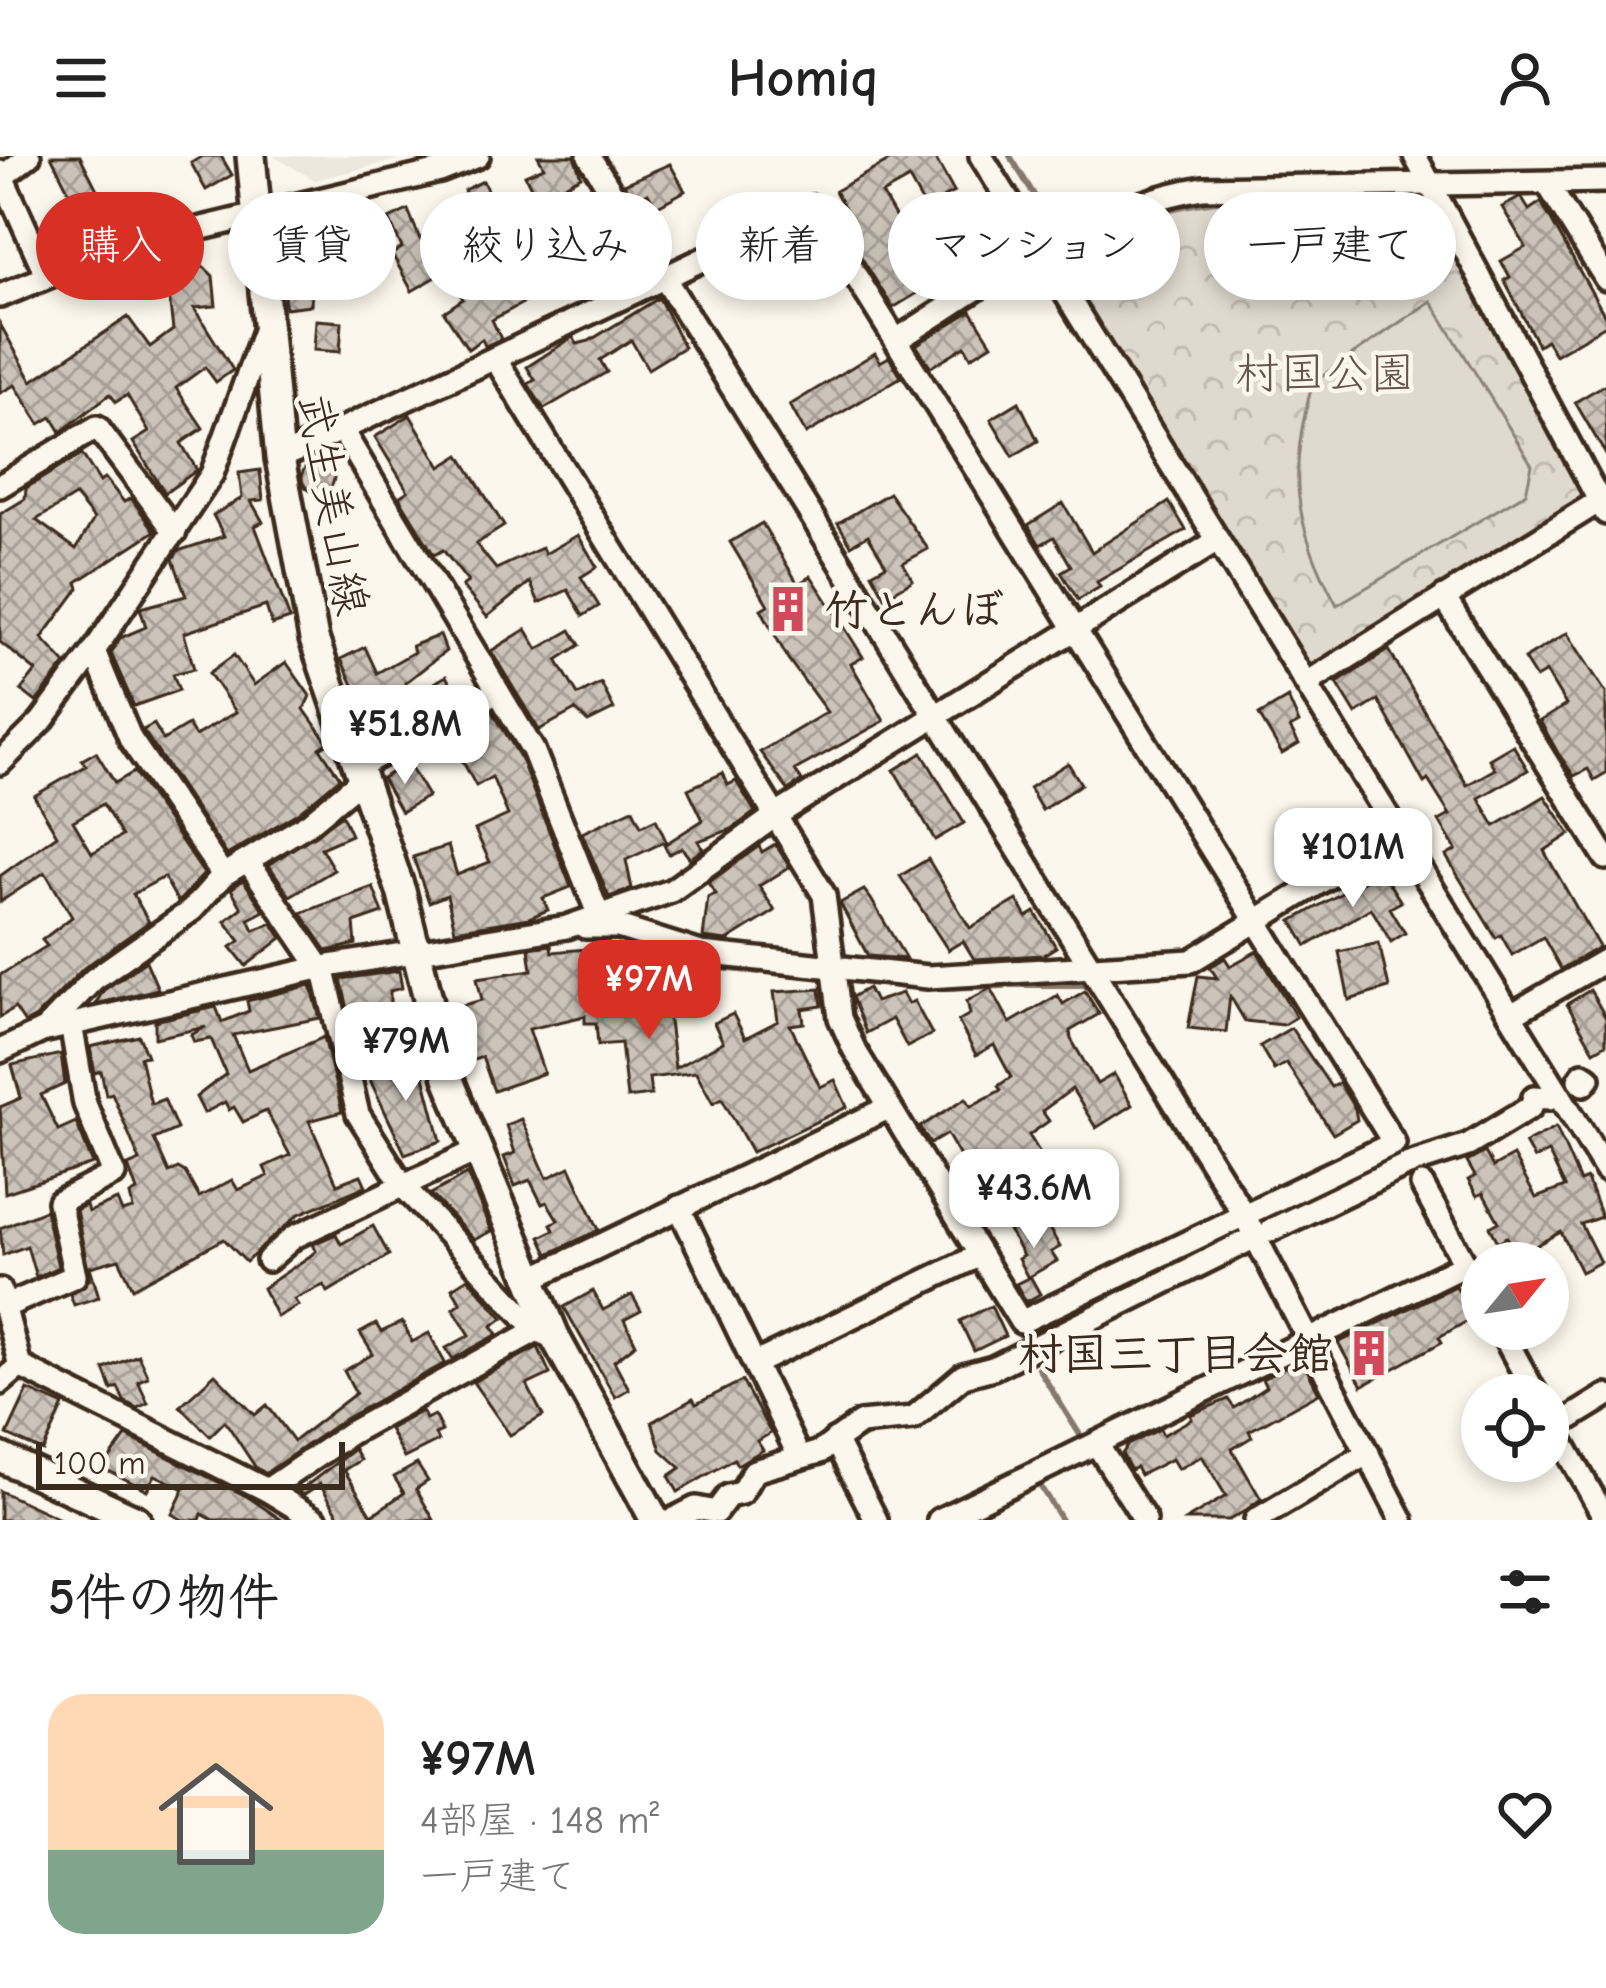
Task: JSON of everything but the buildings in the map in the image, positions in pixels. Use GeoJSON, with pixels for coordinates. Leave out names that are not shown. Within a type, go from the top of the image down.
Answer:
{"type":"FeatureCollection","features":[{"type":"Feature","properties":{"kind":"main road","name":"武生美山線"},"geometry":{"type":"LineString","coordinates":[[251,156],[254,192]]}},
{"type":"Feature","properties":{"kind":"main road","name":"武生美山線"},"geometry":{"type":"LineString","coordinates":[[264,300],[280,458],[314,639],[418,952],[448,1078],[533,1278],[546,1335],[655,1520]]}},
{"type":"Feature","properties":{"kind":"main road"},"geometry":{"type":"LineString","coordinates":[[0,1457],[136,1520]]}},
{"type":"Feature","properties":{"kind":"street"},"geometry":{"type":"LineString","coordinates":[[29,156],[1,174],[36,252]]}},
{"type":"Feature","properties":{"kind":"street"},"geometry":{"type":"LineString","coordinates":[[352,192],[440,172],[478,156]]}},
{"type":"Feature","properties":{"kind":"street"},"geometry":{"type":"LineString","coordinates":[[590,156],[612,192]]}},
{"type":"Feature","properties":{"kind":"street"},"geometry":{"type":"LineString","coordinates":[[980,156],[1002,192]]}},
{"type":"Feature","properties":{"kind":"street"},"geometry":{"type":"LineString","coordinates":[[1306,683],[1603,504],[1415,156]]}},
{"type":"Feature","properties":{"kind":"street"},"geometry":{"type":"LineString","coordinates":[[1180,192],[1606,181]]}},
{"type":"Feature","properties":{"kind":"street"},"geometry":{"type":"LineString","coordinates":[[1547,183],[1606,279]]}},
{"type":"Feature","properties":{"kind":"street"},"geometry":{"type":"LineString","coordinates":[[495,358],[824,895],[840,1018],[887,1108],[1022,1322],[1394,1143],[814,207],[672,275]]}},
{"type":"Feature","properties":{"kind":"street"},"geometry":{"type":"LineString","coordinates":[[0,296],[36,279]]}},
{"type":"Feature","properties":{"kind":"street"},"geometry":{"type":"LineString","coordinates":[[672,289],[1244,1215],[1402,1520]]}},
{"type":"Feature","properties":{"kind":"street"},"geometry":{"type":"LineString","coordinates":[[280,458],[618,300]]}},
{"type":"Feature","properties":{"kind":"street"},"geometry":{"type":"LineString","coordinates":[[898,339],[962,300]]}},
{"type":"Feature","properties":{"kind":"street"},"geometry":{"type":"LineString","coordinates":[[1068,300],[1606,1170]]}},
{"type":"Feature","properties":{"kind":"street"},"geometry":{"type":"LineString","coordinates":[[0,764],[41,722],[94,652],[175,532],[226,446],[266,324]]}},
{"type":"Feature","properties":{"kind":"street"},"geometry":{"type":"LineString","coordinates":[[0,486],[97,427],[175,532]]}},
{"type":"Feature","properties":{"kind":"street"},"geometry":{"type":"LineString","coordinates":[[343,432],[533,749],[599,916]]}},
{"type":"Feature","properties":{"kind":"street"},"geometry":{"type":"LineString","coordinates":[[0,1051],[42,1031],[321,967],[567,926],[671,891],[778,814],[1217,541]]}},
{"type":"Feature","properties":{"kind":"street"},"geometry":{"type":"LineString","coordinates":[[1444,597],[1606,859]]}},
{"type":"Feature","properties":{"kind":"street"},"geometry":{"type":"LineString","coordinates":[[94,652],[131,740],[224,874]]}},
{"type":"Feature","properties":{"kind":"street"},"geometry":{"type":"LineString","coordinates":[[42,1031],[94,979],[192,910],[224,874],[308,824],[360,774],[496,692]]}},
{"type":"Feature","properties":{"kind":"street"},"geometry":{"type":"LineString","coordinates":[[567,926],[618,927],[701,953],[928,977],[1191,961],[1399,834]]}},
{"type":"Feature","properties":{"kind":"street"},"geometry":{"type":"LineString","coordinates":[[248,860],[321,967],[358,1114],[404,1187],[546,1335],[350,1433],[267,1490]]}},
{"type":"Feature","properties":{"kind":"street"},"geometry":{"type":"LineString","coordinates":[[1510,1015],[1606,960]]}},
{"type":"Feature","properties":{"kind":"street"},"geometry":{"type":"LineString","coordinates":[[71,1024],[85,1104],[114,1174],[58,1202],[75,1276],[3,1298],[20,1366],[267,1490],[316,1520]]}},
{"type":"Feature","properties":{"kind":"street"},"geometry":{"type":"LineString","coordinates":[[1271,1230],[1406,1165],[1468,1145],[1542,1102]]}},
{"type":"Feature","properties":{"kind":"street"},"geometry":{"type":"LineString","coordinates":[[533,1278],[887,1108]]}},
{"type":"Feature","properties":{"kind":"street"},"geometry":{"type":"LineString","coordinates":[[268,1260],[294,1237],[478,1150]]}},
{"type":"Feature","properties":{"kind":"street"},"geometry":{"type":"LineString","coordinates":[[1421,1185],[1461,1257]]}},
{"type":"Feature","properties":{"kind":"street"},"geometry":{"type":"LineString","coordinates":[[679,1207],[794,1446]]}},
{"type":"Feature","properties":{"kind":"street"},"geometry":{"type":"LineString","coordinates":[[674,1519],[696,1508],[716,1512],[728,1496],[741,1493],[754,1471],[820,1452],[860,1423],[914,1418],[963,1376],[993,1368],[1247,1241]]}},
{"type":"Feature","properties":{"kind":"street"},"geometry":{"type":"LineString","coordinates":[[756,1364],[980,1256]]}},
{"type":"Feature","properties":{"kind":"street"},"geometry":{"type":"LineString","coordinates":[[939,1520],[968,1514],[1461,1266]]}},
{"type":"Feature","properties":{"kind":"street"},"geometry":{"type":"LineString","coordinates":[[0,1383],[20,1366]]}},
{"type":"Feature","properties":{"kind":"street"},"geometry":{"type":"LineString","coordinates":[[1569,1413],[1606,1396]]}},
{"type":"Feature","properties":{"kind":"street"},"geometry":{"type":"LineString","coordinates":[[835,1440],[876,1520]]}},
{"type":"Feature","properties":{"kind":"street"},"geometry":{"type":"LineString","coordinates":[[1098,1446],[1145,1520]]}},
{"type":"Feature","properties":{"kind":"street"},"geometry":{"type":"LineString","coordinates":[[1256,1520],[1368,1454]]}},
{"type":"Feature","properties":{"kind":"street"},"geometry":{"type":"LineString","coordinates":[[1569,1454],[1606,1520]]}},
{"type":"Feature","properties":{"kind":"shaded area"},"geometry":{"type":"Polygon","coordinates":[[[273,156],[413,156],[315,180],[273,156]]]}},
{"type":"Feature","properties":{"kind":"green space","name":"村国公園"},"geometry":{"type":"Polygon","coordinates":[[[1204,204],[1204,300],[1456,300],[1456,257],[1583,490],[1577,501],[1310,667],[1083,300],[1180,300],[1180,209],[1204,204]]]}},
{"type":"Feature","properties":{"kind":"green space"},"geometry":{"type":"Polygon","coordinates":[[[1431,301],[1532,465],[1526,493],[1337,605],[1311,548],[1299,496],[1300,443],[1313,382],[1431,301]]]}},
{"type":"Feature","properties":{"kind":"waterway"},"geometry":{"type":"LineString","coordinates":[[1010,156],[1032,192]]}},
{"type":"Feature","properties":{"kind":"waterway"},"geometry":{"type":"LineString","coordinates":[[645,949],[680,959]]}},
{"type":"Feature","properties":{"kind":"waterway"},"geometry":{"type":"LineString","coordinates":[[710,967],[759,972]]}},
{"type":"Feature","properties":{"kind":"waterway"},"geometry":{"type":"LineString","coordinates":[[773,973],[808,976]]}},
{"type":"Feature","properties":{"kind":"waterway"},"geometry":{"type":"LineString","coordinates":[[851,981],[880,984]]}},
{"type":"Feature","properties":{"kind":"waterway"},"geometry":{"type":"LineString","coordinates":[[1011,985],[1086,985],[1091,991]]}},
{"type":"Feature","properties":{"kind":"waterway"},"geometry":{"type":"LineString","coordinates":[[896,986],[906,987]]}},
{"type":"Feature","properties":{"kind":"waterway"},"geometry":{"type":"LineString","coordinates":[[941,988],[1004,986]]}},
{"type":"Feature","properties":{"kind":"waterway"},"geometry":{"type":"LineString","coordinates":[[911,987],[929,988]]}},
{"type":"Feature","properties":{"kind":"waterway"},"geometry":{"type":"LineString","coordinates":[[1108,1016],[1129,1052]]}},
{"type":"Feature","properties":{"kind":"waterway"},"geometry":{"type":"LineString","coordinates":[[860,1080],[871,1096]]}},
{"type":"Feature","properties":{"kind":"waterway"},"geometry":{"type":"LineString","coordinates":[[1160,1103],[1224,1207]]}},
{"type":"Feature","properties":{"kind":"waterway"},"geometry":{"type":"LineString","coordinates":[[1254,1260],[1290,1328]]}},
{"type":"Feature","properties":{"kind":"waterway"},"geometry":{"type":"LineString","coordinates":[[1525,1350],[1558,1409],[1572,1405]]}},
{"type":"Feature","properties":{"kind":"waterway"},"geometry":{"type":"LineString","coordinates":[[1038,1368],[1082,1438]]}},
{"type":"Feature","properties":{"kind":"waterway"},"geometry":{"type":"LineString","coordinates":[[888,1413],[920,1404]]}},
{"type":"Feature","properties":{"kind":"waterway"},"geometry":{"type":"LineString","coordinates":[[847,1446],[877,1428]]}},
{"type":"Feature","properties":{"kind":"waterway"},"geometry":{"type":"LineString","coordinates":[[1061,1520],[1039,1484],[1092,1458]]}},
{"type":"Feature","properties":{"kind":"place","name":"竹とんぼ"},"geometry":{"type":"Point","coordinates":[788,609]}},
{"type":"Feature","properties":{"kind":"place","name":"村国三丁目会館"},"geometry":{"type":"Point","coordinates":[1369,1353]}}]}
